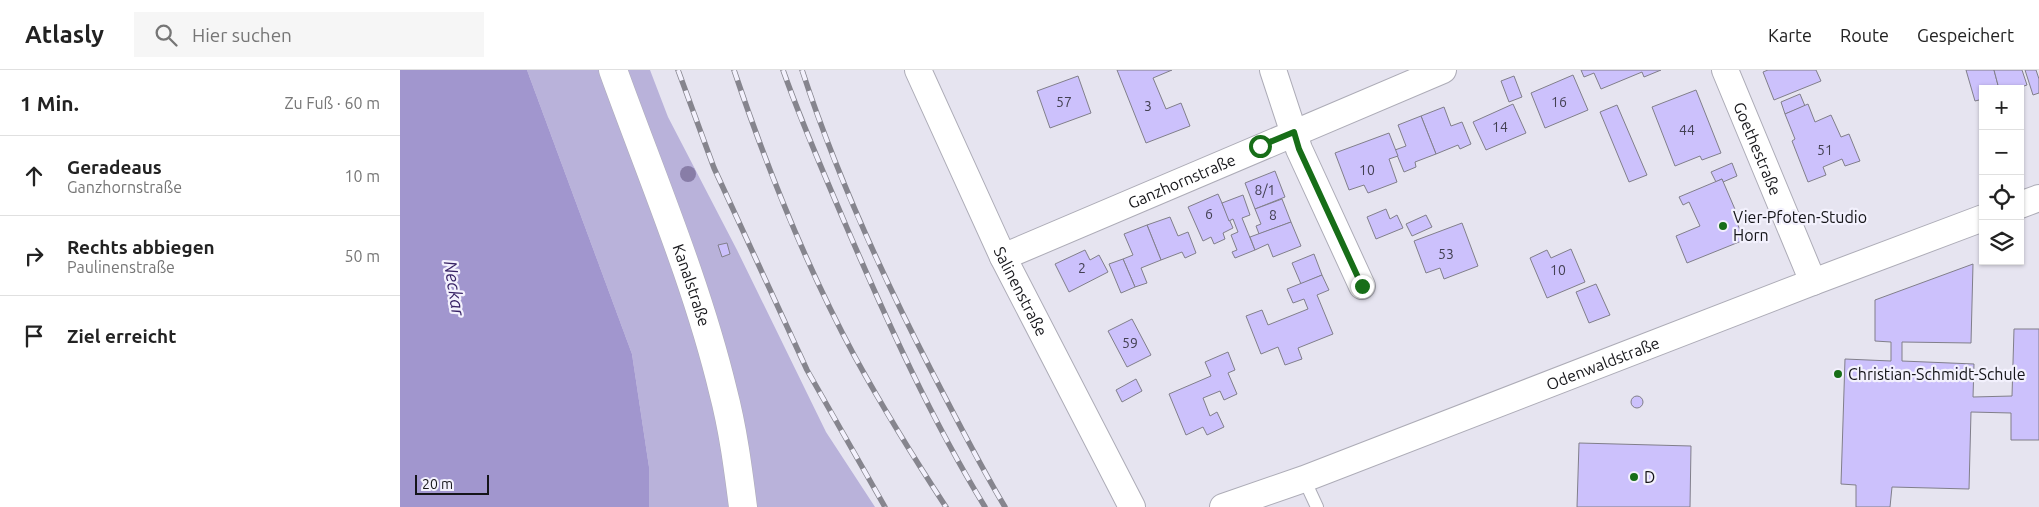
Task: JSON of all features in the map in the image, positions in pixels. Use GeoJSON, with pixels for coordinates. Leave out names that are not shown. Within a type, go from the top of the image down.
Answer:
{"type":"FeatureCollection","features":[{"type":"Feature","properties":{"kind":"main road","name":"Kanalstraße"},"geometry":{"type":"LineString","coordinates":[[613,70],[701,311],[724,391],[743,507]]}},
{"type":"Feature","properties":{"kind":"street","name":"Salinenstraße"},"geometry":{"type":"LineString","coordinates":[[918,70],[1003,257],[1132,507]]}},
{"type":"Feature","properties":{"kind":"street"},"geometry":{"type":"LineString","coordinates":[[1273,70],[1299,149],[1362,286]]}},
{"type":"Feature","properties":{"kind":"street","name":"Ganzhornstraße"},"geometry":{"type":"LineString","coordinates":[[1003,257],[1442,70]]}},
{"type":"Feature","properties":{"kind":"street","name":"Goethestraße"},"geometry":{"type":"LineString","coordinates":[[1725,70],[1813,282]]}},
{"type":"Feature","properties":{"kind":"street"},"geometry":{"type":"LineString","coordinates":[[2024,204],[2039,198]]}},
{"type":"Feature","properties":{"kind":"street","name":"Odenwaldstraße"},"geometry":{"type":"LineString","coordinates":[[1223,507],[1304,479],[1979,220]]}},
{"type":"Feature","properties":{"kind":"lane"},"geometry":{"type":"LineString","coordinates":[[1304,479],[1317,507]]}},
{"type":"Feature","properties":{"kind":"shaded area"},"geometry":{"type":"Polygon","coordinates":[[[527,70],[650,70],[668,117],[737,250],[826,432],[875,507],[649,507],[649,467],[632,354],[527,70]]]}},
{"type":"Feature","properties":{"kind":"water","name":"Neckar"},"geometry":{"type":"Polygon","coordinates":[[[400,70],[527,70],[632,354],[649,467],[649,507],[400,507],[400,70]]]}},
{"type":"Feature","properties":{"kind":"building"},"geometry":{"type":"Polygon","coordinates":[[[1117,70],[1172,70],[1153,78],[1166,109],[1181,103],[1190,126],[1146,143],[1117,70]]]}},
{"type":"Feature","properties":{"kind":"building"},"geometry":{"type":"Polygon","coordinates":[[[1581,70],[1661,70],[1644,77],[1642,72],[1601,89],[1594,73],[1584,77],[1581,70]]]}},
{"type":"Feature","properties":{"kind":"building"},"geometry":{"type":"Polygon","coordinates":[[[1768,70],[1816,70],[1821,81],[1774,100],[1763,72],[1768,70]]]}},
{"type":"Feature","properties":{"kind":"building"},"geometry":{"type":"Polygon","coordinates":[[[1966,70],[1994,70],[1998,85],[1979,85],[1979,100],[1975,101],[1966,70]]]}},
{"type":"Feature","properties":{"kind":"building"},"geometry":{"type":"Polygon","coordinates":[[[1994,70],[2022,70],[2027,85],[2024,86],[1998,85],[1994,70]]]}},
{"type":"Feature","properties":{"kind":"building"},"geometry":{"type":"Polygon","coordinates":[[[2025,70],[2036,70],[2039,79],[2039,93],[2033,95],[2025,70]]]}},
{"type":"Feature","properties":{"kind":"building"},"geometry":{"type":"Polygon","coordinates":[[[1573,75],[1588,110],[1545,128],[1531,93],[1573,75]]]}},
{"type":"Feature","properties":{"kind":"building"},"geometry":{"type":"Polygon","coordinates":[[[1078,76],[1091,113],[1050,128],[1037,91],[1078,76]]]}},
{"type":"Feature","properties":{"kind":"building"},"geometry":{"type":"Polygon","coordinates":[[[1514,76],[1522,97],[1509,102],[1501,81],[1514,76]]]}},
{"type":"Feature","properties":{"kind":"building"},"geometry":{"type":"Polygon","coordinates":[[[1696,90],[1721,153],[1702,160],[1700,156],[1675,166],[1652,107],[1696,90]]]}},
{"type":"Feature","properties":{"kind":"building"},"geometry":{"type":"Polygon","coordinates":[[[1800,94],[1805,106],[1785,114],[1781,102],[1800,94]]]}},
{"type":"Feature","properties":{"kind":"building"},"geometry":{"type":"Polygon","coordinates":[[[1513,104],[1526,133],[1486,150],[1473,122],[1513,104]]]}},
{"type":"Feature","properties":{"kind":"building"},"geometry":{"type":"Polygon","coordinates":[[[1808,104],[1815,122],[1831,115],[1841,137],[1849,134],[1860,161],[1845,166],[1842,159],[1823,167],[1826,175],[1808,182],[1792,141],[1795,139],[1785,114],[1808,104]]]}},
{"type":"Feature","properties":{"kind":"building"},"geometry":{"type":"Polygon","coordinates":[[[1617,105],[1647,175],[1629,182],[1600,112],[1617,105]]]}},
{"type":"Feature","properties":{"kind":"building"},"geometry":{"type":"Polygon","coordinates":[[[1444,107],[1451,126],[1462,122],[1471,144],[1460,149],[1458,145],[1436,154],[1421,116],[1444,107]]]}},
{"type":"Feature","properties":{"kind":"building"},"geometry":{"type":"Polygon","coordinates":[[[1421,116],[1436,154],[1415,162],[1416,167],[1404,172],[1395,150],[1406,146],[1398,125],[1421,116]]]}},
{"type":"Feature","properties":{"kind":"building"},"geometry":{"type":"Polygon","coordinates":[[[1389,133],[1398,156],[1389,159],[1397,182],[1368,193],[1364,185],[1349,190],[1335,153],[1389,133]]]}},
{"type":"Feature","properties":{"kind":"building"},"geometry":{"type":"Polygon","coordinates":[[[1732,163],[1737,176],[1723,182],[1722,179],[1716,182],[1711,172],[1732,163]]]}},
{"type":"Feature","properties":{"kind":"building"},"geometry":{"type":"Polygon","coordinates":[[[1275,171],[1285,197],[1255,209],[1245,183],[1275,171]]]}},
{"type":"Feature","properties":{"kind":"building"},"geometry":{"type":"Polygon","coordinates":[[[1722,179],[1737,214],[1734,215],[1744,240],[1687,263],[1676,236],[1700,226],[1689,202],[1683,205],[1679,197],[1722,179]]]}},
{"type":"Feature","properties":{"kind":"building"},"geometry":{"type":"Polygon","coordinates":[[[1218,194],[1233,228],[1223,233],[1225,239],[1214,244],[1211,237],[1203,241],[1188,207],[1218,194]]]}},
{"type":"Feature","properties":{"kind":"building"},"geometry":{"type":"Polygon","coordinates":[[[1243,195],[1250,215],[1242,218],[1255,250],[1235,258],[1232,252],[1237,250],[1231,235],[1238,232],[1233,219],[1229,221],[1222,203],[1243,195]]]}},
{"type":"Feature","properties":{"kind":"building"},"geometry":{"type":"Polygon","coordinates":[[[1282,199],[1291,222],[1259,234],[1256,226],[1261,224],[1255,209],[1282,199]]]}},
{"type":"Feature","properties":{"kind":"building"},"geometry":{"type":"Polygon","coordinates":[[[1386,209],[1390,219],[1397,215],[1403,228],[1376,239],[1367,217],[1386,209]]]}},
{"type":"Feature","properties":{"kind":"building"},"geometry":{"type":"Polygon","coordinates":[[[1426,215],[1432,227],[1412,236],[1406,224],[1426,215]]]}},
{"type":"Feature","properties":{"kind":"building"},"geometry":{"type":"Polygon","coordinates":[[[1170,217],[1178,236],[1188,232],[1196,253],[1185,258],[1182,252],[1161,260],[1147,225],[1170,217]]]}},
{"type":"Feature","properties":{"kind":"building"},"geometry":{"type":"Polygon","coordinates":[[[1291,222],[1301,246],[1273,257],[1268,244],[1255,250],[1250,237],[1291,222]]]}},
{"type":"Feature","properties":{"kind":"building"},"geometry":{"type":"Polygon","coordinates":[[[1462,223],[1478,266],[1444,279],[1440,268],[1426,273],[1414,241],[1462,223]]]}},
{"type":"Feature","properties":{"kind":"building"},"geometry":{"type":"Polygon","coordinates":[[[1147,225],[1161,260],[1141,268],[1147,283],[1135,287],[1123,259],[1133,255],[1124,234],[1147,225]]]}},
{"type":"Feature","properties":{"kind":"building"},"geometry":{"type":"Polygon","coordinates":[[[727,243],[730,254],[722,257],[718,245],[727,243]]]}},
{"type":"Feature","properties":{"kind":"building"},"geometry":{"type":"Polygon","coordinates":[[[1571,249],[1585,282],[1547,298],[1530,258],[1547,250],[1551,258],[1571,249]]]}},
{"type":"Feature","properties":{"kind":"building"},"geometry":{"type":"Polygon","coordinates":[[[1085,250],[1090,260],[1099,255],[1108,272],[1069,292],[1055,264],[1085,250]]]}},
{"type":"Feature","properties":{"kind":"building"},"geometry":{"type":"Polygon","coordinates":[[[1314,254],[1322,275],[1301,284],[1292,263],[1314,254]]]}},
{"type":"Feature","properties":{"kind":"building"},"geometry":{"type":"Polygon","coordinates":[[[1123,259],[1135,287],[1121,293],[1109,264],[1123,259]]]}},
{"type":"Feature","properties":{"kind":"building"},"geometry":{"type":"Polygon","coordinates":[[[1973,264],[1971,343],[1902,342],[1902,361],[1974,364],[1973,397],[2012,396],[2014,329],[2039,329],[2039,440],[2011,440],[2011,413],[1971,412],[1969,489],[1892,487],[1890,507],[1856,507],[1856,485],[1841,484],[1845,359],[1891,361],[1891,342],[1875,341],[1875,300],[1973,264]]]}},
{"type":"Feature","properties":{"kind":"building"},"geometry":{"type":"Polygon","coordinates":[[[1322,275],[1329,290],[1317,295],[1333,334],[1298,348],[1302,359],[1285,365],[1278,347],[1261,354],[1246,316],[1262,310],[1268,325],[1308,309],[1304,299],[1293,303],[1287,289],[1322,275]]]}},
{"type":"Feature","properties":{"kind":"building"},"geometry":{"type":"Polygon","coordinates":[[[1596,284],[1610,315],[1589,323],[1576,292],[1596,284]]]}},
{"type":"Feature","properties":{"kind":"building"},"geometry":{"type":"Polygon","coordinates":[[[1132,319],[1151,355],[1127,367],[1108,331],[1132,319]]]}},
{"type":"Feature","properties":{"kind":"building"},"geometry":{"type":"Polygon","coordinates":[[[1228,352],[1235,370],[1228,373],[1237,394],[1224,400],[1220,391],[1203,398],[1210,416],[1217,412],[1224,427],[1207,435],[1203,427],[1186,435],[1169,394],[1211,376],[1205,362],[1228,352]]]}},
{"type":"Feature","properties":{"kind":"building"},"geometry":{"type":"Polygon","coordinates":[[[1136,379],[1142,391],[1122,402],[1116,390],[1136,379]]]}},
{"type":"Feature","properties":{"kind":"building"},"geometry":{"type":"Polygon","coordinates":[[[1635,396],[1639,396],[1643,402],[1639,408],[1635,408],[1631,404],[1631,400],[1635,396]]]}},
{"type":"Feature","properties":{"kind":"building","name":"D"},"geometry":{"type":"Polygon","coordinates":[[[1579,443],[1691,446],[1690,507],[1577,507],[1579,443]]]}},
{"type":"Feature","properties":{"kind":"railway"},"geometry":{"type":"LineString","coordinates":[[678,70],[714,168],[807,370],[885,507]]}},
{"type":"Feature","properties":{"kind":"railway"},"geometry":{"type":"LineString","coordinates":[[734,70],[788,216],[820,288],[855,357],[946,507]]}},
{"type":"Feature","properties":{"kind":"railway"},"geometry":{"type":"LineString","coordinates":[[783,70],[822,169],[894,335],[946,440],[985,507]]}},
{"type":"Feature","properties":{"kind":"railway"},"geometry":{"type":"LineString","coordinates":[[802,70],[829,147],[877,260],[931,370],[1005,507]]}},
{"type":"Feature","properties":{"kind":"place","name":"Vier-Pfoten-Studio Horn"},"geometry":{"type":"Point","coordinates":[1723,226]}},
{"type":"Feature","properties":{"kind":"place","name":"Christian-Schmidt-Schule"},"geometry":{"type":"Point","coordinates":[1838,374]}},
{"type":"Feature","properties":{"kind":"place","name":"D"},"geometry":{"type":"Point","coordinates":[1634,477]}},
{"type":"Feature","properties":{"kind":"route"},"geometry":{"type":"LineString","coordinates":[[1260,146],[1294,132],[1299,149],[1362,286]]}}]}
